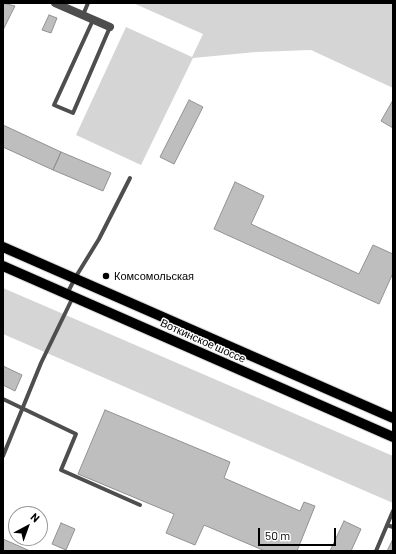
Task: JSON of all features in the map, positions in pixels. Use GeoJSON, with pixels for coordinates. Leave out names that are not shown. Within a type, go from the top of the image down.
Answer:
{"type":"FeatureCollection","features":[{"type":"Feature","properties":{"kind":"main road","name":"Воткинское шоссе"},"geometry":{"type":"LineString","coordinates":[[3,247],[393,418]]}},
{"type":"Feature","properties":{"kind":"main road","name":"Воткинское шоссе"},"geometry":{"type":"LineString","coordinates":[[3,266],[393,437]]}},
{"type":"Feature","properties":{"kind":"street"},"geometry":{"type":"LineString","coordinates":[[55,3],[110,27]]}},
{"type":"Feature","properties":{"kind":"lane"},"geometry":{"type":"LineString","coordinates":[[83,15],[88,3]]}},
{"type":"Feature","properties":{"kind":"lane"},"geometry":{"type":"LineString","coordinates":[[93,20],[54,105],[73,114],[110,27]]}},
{"type":"Feature","properties":{"kind":"lane"},"geometry":{"type":"LineString","coordinates":[[3,456],[70,296],[75,278],[99,239],[130,178]]}},
{"type":"Feature","properties":{"kind":"lane"},"geometry":{"type":"LineString","coordinates":[[3,399],[76,434],[61,470],[140,505]]}},
{"type":"Feature","properties":{"kind":"lane"},"geometry":{"type":"LineString","coordinates":[[376,551],[393,511]]}},
{"type":"Feature","properties":{"kind":"lane"},"geometry":{"type":"LineString","coordinates":[[387,525],[393,527]]}},
{"type":"Feature","properties":{"kind":"shaded area"},"geometry":{"type":"Polygon","coordinates":[[[133,3],[393,3],[393,88],[311,50],[256,52],[193,58],[141,165],[76,135],[126,27],[192,57],[203,34],[133,3]]]}},
{"type":"Feature","properties":{"kind":"shaded area"},"geometry":{"type":"Polygon","coordinates":[[[3,288],[393,456],[393,503],[3,334],[3,288]]]}},
{"type":"Feature","properties":{"kind":"building"},"geometry":{"type":"Polygon","coordinates":[[[3,3],[15,6],[3,30],[3,3]]]}},
{"type":"Feature","properties":{"kind":"building"},"geometry":{"type":"Polygon","coordinates":[[[49,15],[57,18],[51,33],[42,30],[49,15]]]}},
{"type":"Feature","properties":{"kind":"building"},"geometry":{"type":"Polygon","coordinates":[[[189,100],[203,107],[174,164],[160,157],[189,100]]]}},
{"type":"Feature","properties":{"kind":"building"},"geometry":{"type":"Polygon","coordinates":[[[393,100],[393,128],[381,121],[393,100]]]}},
{"type":"Feature","properties":{"kind":"building"},"geometry":{"type":"Polygon","coordinates":[[[3,125],[61,152],[53,170],[3,147],[3,125]]]}},
{"type":"Feature","properties":{"kind":"building"},"geometry":{"type":"Polygon","coordinates":[[[61,152],[111,173],[103,191],[53,170],[61,152]]]}},
{"type":"Feature","properties":{"kind":"building"},"geometry":{"type":"Polygon","coordinates":[[[235,182],[264,196],[251,224],[359,274],[373,245],[393,254],[393,273],[379,304],[214,229],[235,182]]]}},
{"type":"Feature","properties":{"kind":"building"},"geometry":{"type":"Polygon","coordinates":[[[3,366],[22,375],[15,391],[3,385],[3,366]]]}},
{"type":"Feature","properties":{"kind":"building"},"geometry":{"type":"Polygon","coordinates":[[[105,410],[230,462],[224,478],[300,511],[304,502],[315,506],[297,551],[265,551],[204,525],[195,545],[166,533],[174,514],[78,474],[105,410]]]}},
{"type":"Feature","properties":{"kind":"building"},"geometry":{"type":"Polygon","coordinates":[[[344,521],[361,529],[351,551],[330,551],[344,521]]]}},
{"type":"Feature","properties":{"kind":"building"},"geometry":{"type":"Polygon","coordinates":[[[61,523],[75,529],[66,550],[52,544],[61,523]]]}},
{"type":"Feature","properties":{"kind":"building"},"geometry":{"type":"Polygon","coordinates":[[[3,539],[8,541],[8,546],[19,546],[30,551],[3,551],[3,539]]]}},
{"type":"Feature","properties":{"kind":"building"},"geometry":{"type":"Polygon","coordinates":[[[392,541],[393,551],[387,551],[392,541]]]}},
{"type":"Feature","properties":{"kind":"place","name":"Комсомольская"},"geometry":{"type":"Point","coordinates":[106,276]}}]}
